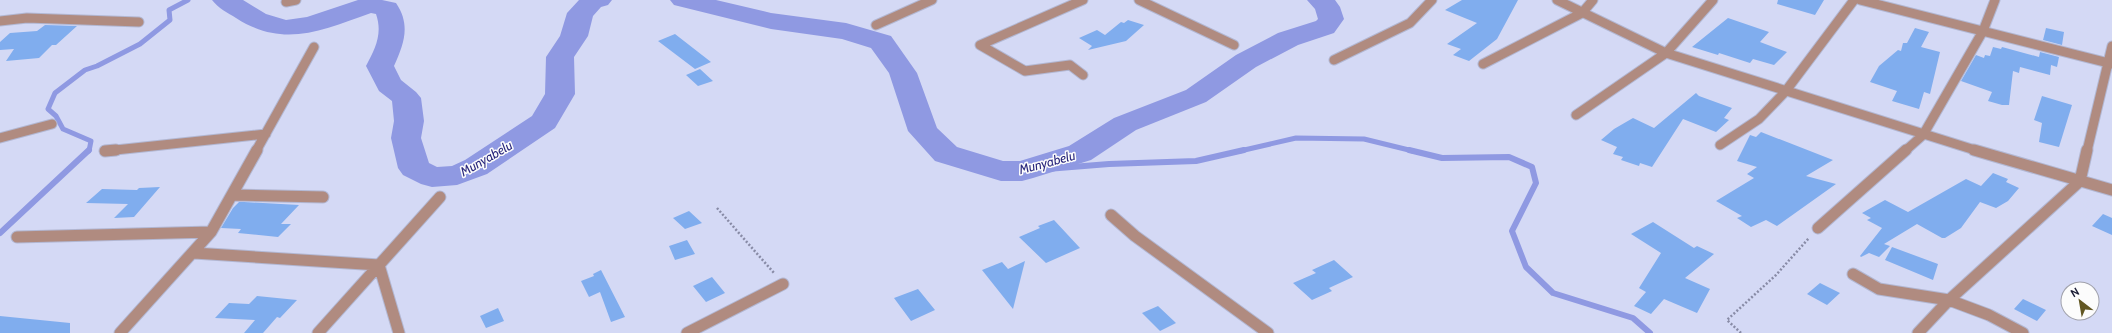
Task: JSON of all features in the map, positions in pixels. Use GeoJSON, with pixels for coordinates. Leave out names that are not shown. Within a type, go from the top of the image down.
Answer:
{"type":"FeatureCollection","features":[{"type":"Feature","properties":{"kind":"street"},"geometry":{"type":"LineString","coordinates":[[286,2],[296,0]]}},
{"type":"Feature","properties":{"kind":"street"},"geometry":{"type":"LineString","coordinates":[[876,25],[932,0]]}},
{"type":"Feature","properties":{"kind":"street"},"geometry":{"type":"LineString","coordinates":[[1083,0],[980,45],[1025,71],[1070,65],[1083,75]]}},
{"type":"Feature","properties":{"kind":"street"},"geometry":{"type":"LineString","coordinates":[[1334,60],[1410,23],[1432,0]]}},
{"type":"Feature","properties":{"kind":"street"},"geometry":{"type":"LineString","coordinates":[[1557,0],[1666,53],[1923,135],[2112,190]]}},
{"type":"Feature","properties":{"kind":"street"},"geometry":{"type":"LineString","coordinates":[[1483,64],[1582,13],[1594,0]]}},
{"type":"Feature","properties":{"kind":"street"},"geometry":{"type":"LineString","coordinates":[[1576,115],[1666,53],[1713,0]]}},
{"type":"Feature","properties":{"kind":"street"},"geometry":{"type":"LineString","coordinates":[[1720,145],[1759,119],[1785,92],[1854,0]]}},
{"type":"Feature","properties":{"kind":"street"},"geometry":{"type":"LineString","coordinates":[[1860,0],[2109,63]]}},
{"type":"Feature","properties":{"kind":"street"},"geometry":{"type":"LineString","coordinates":[[1818,228],[1923,135],[1983,31],[1995,0]]}},
{"type":"Feature","properties":{"kind":"street"},"geometry":{"type":"LineString","coordinates":[[1146,1],[1234,45]]}},
{"type":"Feature","properties":{"kind":"street"},"geometry":{"type":"LineString","coordinates":[[0,21],[27,18],[139,22]]}},
{"type":"Feature","properties":{"kind":"street"},"geometry":{"type":"LineString","coordinates":[[1918,333],[1950,300],[2080,181],[2112,46]]}},
{"type":"Feature","properties":{"kind":"street"},"geometry":{"type":"LineString","coordinates":[[120,333],[194,253],[211,232],[233,195],[314,47]]}},
{"type":"Feature","properties":{"kind":"street"},"geometry":{"type":"LineString","coordinates":[[0,138],[52,124]]}},
{"type":"Feature","properties":{"kind":"street"},"geometry":{"type":"LineString","coordinates":[[105,151],[266,134]]}},
{"type":"Feature","properties":{"kind":"street"},"geometry":{"type":"LineString","coordinates":[[233,195],[323,197]]}},
{"type":"Feature","properties":{"kind":"street"},"geometry":{"type":"LineString","coordinates":[[318,333],[440,197]]}},
{"type":"Feature","properties":{"kind":"street"},"geometry":{"type":"LineString","coordinates":[[1112,215],[1135,236],[1268,333]]}},
{"type":"Feature","properties":{"kind":"street"},"geometry":{"type":"LineString","coordinates":[[17,236],[211,232]]}},
{"type":"Feature","properties":{"kind":"street"},"geometry":{"type":"LineString","coordinates":[[194,253],[379,265]]}},
{"type":"Feature","properties":{"kind":"street"},"geometry":{"type":"LineString","coordinates":[[379,265],[399,333]]}},
{"type":"Feature","properties":{"kind":"street"},"geometry":{"type":"LineString","coordinates":[[1853,274],[1879,289],[1950,300],[1989,315],[2024,333]]}},
{"type":"Feature","properties":{"kind":"street"},"geometry":{"type":"LineString","coordinates":[[687,333],[783,284]]}},
{"type":"Feature","properties":{"kind":"path"},"geometry":{"type":"LineString","coordinates":[[717,208],[783,284]]}},
{"type":"Feature","properties":{"kind":"path"},"geometry":{"type":"LineString","coordinates":[[1741,333],[1727,320],[1776,275],[1818,228]]}},
{"type":"Feature","properties":{"kind":"building"},"geometry":{"type":"Polygon","coordinates":[[[1462,0],[1518,0],[1497,39],[1469,61],[1453,55],[1461,49],[1447,44],[1477,23],[1445,10],[1462,0]]]}},
{"type":"Feature","properties":{"kind":"building"},"geometry":{"type":"Polygon","coordinates":[[[1778,0],[1824,0],[1815,15],[1777,4],[1778,0]]]}},
{"type":"Feature","properties":{"kind":"building"},"geometry":{"type":"Polygon","coordinates":[[[1728,18],[1769,32],[1760,42],[1787,52],[1774,65],[1753,59],[1750,63],[1719,53],[1718,55],[1692,47],[1728,18]]]}},
{"type":"Feature","properties":{"kind":"building"},"geometry":{"type":"Polygon","coordinates":[[[1128,20],[1144,25],[1126,41],[1088,50],[1092,46],[1079,38],[1097,30],[1105,35],[1121,22],[1124,23],[1128,20]]]}},
{"type":"Feature","properties":{"kind":"building"},"geometry":{"type":"Polygon","coordinates":[[[45,25],[77,26],[56,45],[52,45],[39,58],[6,61],[14,49],[0,50],[0,42],[10,33],[37,31],[45,25]]]}},
{"type":"Feature","properties":{"kind":"building"},"geometry":{"type":"Polygon","coordinates":[[[1915,28],[1929,32],[1921,47],[1940,52],[1930,94],[1924,92],[1919,109],[1892,101],[1897,91],[1870,82],[1879,66],[1898,50],[1901,51],[1903,43],[1907,43],[1915,28]]]}},
{"type":"Feature","properties":{"kind":"building"},"geometry":{"type":"Polygon","coordinates":[[[2046,28],[2064,32],[2062,45],[2043,40],[2046,28]]]}},
{"type":"Feature","properties":{"kind":"building"},"geometry":{"type":"Polygon","coordinates":[[[675,34],[711,62],[695,69],[658,41],[675,34]]]}},
{"type":"Feature","properties":{"kind":"building"},"geometry":{"type":"Polygon","coordinates":[[[1993,47],[2001,49],[2002,47],[2039,57],[2040,52],[2059,57],[2057,67],[2051,65],[2050,75],[2020,67],[2019,73],[2013,71],[2009,105],[2002,105],[1988,101],[1992,92],[1961,81],[1976,55],[1984,58],[1985,55],[1990,56],[1993,47]]]}},
{"type":"Feature","properties":{"kind":"building"},"geometry":{"type":"Polygon","coordinates":[[[700,69],[713,81],[698,86],[686,75],[700,69]]]}},
{"type":"Feature","properties":{"kind":"building"},"geometry":{"type":"Polygon","coordinates":[[[1696,93],[1699,96],[1732,108],[1724,118],[1729,120],[1716,132],[1683,119],[1652,167],[1640,163],[1639,166],[1621,160],[1623,157],[1613,154],[1617,147],[1601,140],[1614,129],[1633,118],[1654,128],[1696,93]]]}},
{"type":"Feature","properties":{"kind":"building"},"geometry":{"type":"Polygon","coordinates":[[[2042,96],[2072,105],[2059,147],[2039,142],[2042,123],[2034,120],[2042,96]]]}},
{"type":"Feature","properties":{"kind":"building"},"geometry":{"type":"Polygon","coordinates":[[[1761,132],[1833,160],[1806,176],[1836,184],[1777,226],[1766,220],[1751,227],[1737,218],[1742,216],[1716,201],[1754,178],[1747,174],[1757,167],[1737,161],[1750,135],[1756,137],[1761,132]]]}},
{"type":"Feature","properties":{"kind":"building"},"geometry":{"type":"Polygon","coordinates":[[[1993,173],[2008,179],[2006,182],[2019,188],[2008,201],[1996,208],[1980,202],[1961,228],[1945,238],[1942,238],[1917,224],[1884,244],[1890,246],[1879,257],[1869,253],[1861,257],[1860,256],[1882,228],[1867,220],[1871,218],[1862,213],[1885,200],[1908,212],[1966,179],[1981,186],[1993,173]]]}},
{"type":"Feature","properties":{"kind":"building"},"geometry":{"type":"Polygon","coordinates":[[[160,187],[134,217],[114,218],[128,204],[86,203],[102,189],[137,190],[139,188],[160,187]]]}},
{"type":"Feature","properties":{"kind":"building"},"geometry":{"type":"Polygon","coordinates":[[[239,202],[299,205],[281,224],[291,224],[278,237],[238,233],[241,229],[221,228],[233,208],[239,202]]]}},
{"type":"Feature","properties":{"kind":"building"},"geometry":{"type":"Polygon","coordinates":[[[689,211],[702,223],[685,229],[673,218],[689,211]]]}},
{"type":"Feature","properties":{"kind":"building"},"geometry":{"type":"Polygon","coordinates":[[[2103,214],[2112,218],[2112,235],[2092,226],[2103,214]]]}},
{"type":"Feature","properties":{"kind":"building"},"geometry":{"type":"Polygon","coordinates":[[[1054,220],[1080,248],[1046,263],[1019,237],[1040,228],[1038,226],[1054,220]]]}},
{"type":"Feature","properties":{"kind":"building"},"geometry":{"type":"Polygon","coordinates":[[[1653,222],[1694,248],[1697,246],[1714,254],[1685,278],[1710,289],[1697,313],[1664,299],[1651,314],[1634,306],[1646,292],[1639,288],[1661,253],[1631,234],[1653,222]]]}},
{"type":"Feature","properties":{"kind":"building"},"geometry":{"type":"Polygon","coordinates":[[[687,240],[695,254],[675,260],[669,246],[687,240]]]}},
{"type":"Feature","properties":{"kind":"building"},"geometry":{"type":"Polygon","coordinates":[[[1892,247],[1938,264],[1933,280],[1885,260],[1892,247]]]}},
{"type":"Feature","properties":{"kind":"building"},"geometry":{"type":"Polygon","coordinates":[[[1334,260],[1353,277],[1329,288],[1332,291],[1312,300],[1293,283],[1316,273],[1312,270],[1334,260]]]}},
{"type":"Feature","properties":{"kind":"building"},"geometry":{"type":"Polygon","coordinates":[[[1025,261],[1013,309],[982,270],[1002,262],[1008,269],[1025,261]]]}},
{"type":"Feature","properties":{"kind":"building"},"geometry":{"type":"Polygon","coordinates":[[[601,270],[625,317],[611,322],[600,292],[589,297],[581,281],[594,276],[593,274],[601,270]]]}},
{"type":"Feature","properties":{"kind":"building"},"geometry":{"type":"Polygon","coordinates":[[[712,277],[725,293],[706,302],[693,286],[712,277]]]}},
{"type":"Feature","properties":{"kind":"building"},"geometry":{"type":"Polygon","coordinates":[[[1820,283],[1840,293],[1827,305],[1807,294],[1820,283]]]}},
{"type":"Feature","properties":{"kind":"building"},"geometry":{"type":"Polygon","coordinates":[[[918,289],[935,310],[911,321],[894,298],[918,289]]]}},
{"type":"Feature","properties":{"kind":"building"},"geometry":{"type":"Polygon","coordinates":[[[257,296],[297,300],[280,318],[277,317],[263,333],[244,333],[255,320],[215,318],[229,303],[249,304],[257,296]]]}},
{"type":"Feature","properties":{"kind":"building"},"geometry":{"type":"Polygon","coordinates":[[[2023,299],[2046,310],[2037,321],[2014,309],[2023,299]]]}},
{"type":"Feature","properties":{"kind":"building"},"geometry":{"type":"Polygon","coordinates":[[[1158,306],[1176,323],[1160,331],[1142,313],[1158,306]]]}},
{"type":"Feature","properties":{"kind":"building"},"geometry":{"type":"Polygon","coordinates":[[[498,308],[504,321],[486,328],[480,316],[498,308]]]}},
{"type":"Feature","properties":{"kind":"building"},"geometry":{"type":"Polygon","coordinates":[[[0,316],[70,323],[70,333],[0,333],[0,316]]]}},
{"type":"Feature","properties":{"kind":"waterway"},"geometry":{"type":"LineString","coordinates":[[89,151],[91,141],[63,129],[56,116],[48,109],[55,93],[85,70],[97,66],[140,44],[170,20],[169,10],[188,0]]}},
{"type":"Feature","properties":{"kind":"waterway","name":"Munyabelu"},"geometry":{"type":"LineString","coordinates":[[225,0],[257,20],[285,28],[311,25],[369,5],[387,9],[393,32],[390,45],[380,66],[389,85],[406,98],[409,121],[406,138],[414,168],[432,177],[457,175],[476,167],[544,122],[560,94],[560,57],[574,36],[580,13],[593,1],[599,0]]}},
{"type":"Feature","properties":{"kind":"waterway","name":"Munyabelu"},"geometry":{"type":"LineString","coordinates":[[683,0],[771,21],[846,31],[881,42],[903,73],[923,131],[946,154],[1001,171],[1022,171],[1080,153],[1125,124],[1196,96],[1246,61],[1288,39],[1325,27],[1331,19],[1327,7],[1320,0]]}},
{"type":"Feature","properties":{"kind":"waterway"},"geometry":{"type":"LineString","coordinates":[[1240,151],[1296,138],[1364,139],[1413,151]]}},
{"type":"Feature","properties":{"kind":"waterway"},"geometry":{"type":"LineString","coordinates":[[0,233],[89,150]]}},
{"type":"Feature","properties":{"kind":"waterway"},"geometry":{"type":"LineString","coordinates":[[1022,171],[1109,164],[1196,161],[1244,150]]}},
{"type":"Feature","properties":{"kind":"waterway"},"geometry":{"type":"LineString","coordinates":[[1409,150],[1442,158],[1509,157],[1532,167],[1536,183],[1512,231],[1526,267],[1553,293],[1633,318],[1650,333]]}}]}
